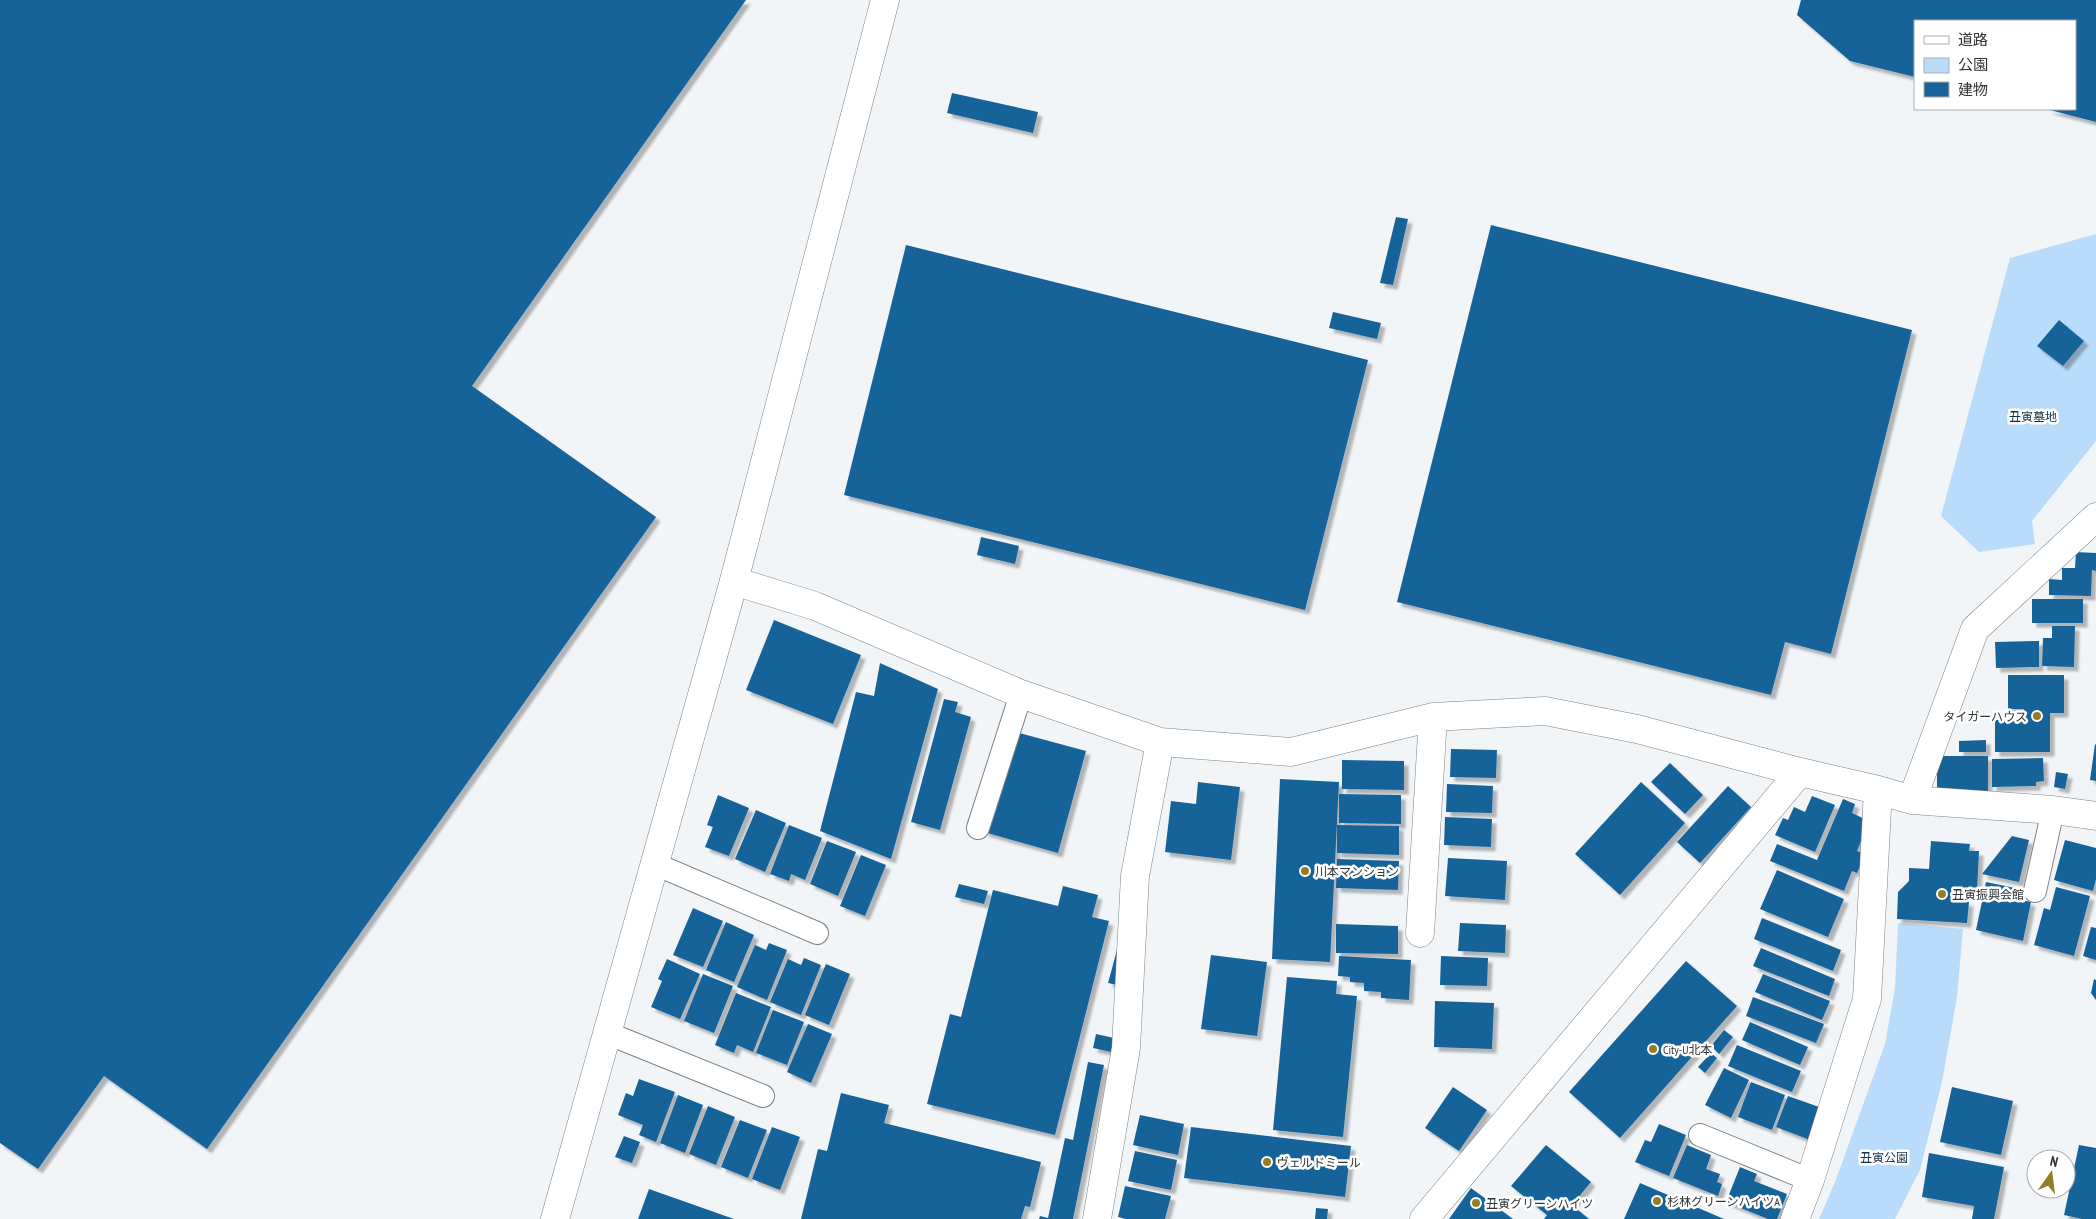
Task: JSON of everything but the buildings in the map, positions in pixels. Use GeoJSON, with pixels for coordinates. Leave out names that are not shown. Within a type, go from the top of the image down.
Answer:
{"type":"FeatureCollection","features":[{"type":"Feature","properties":{"kind":"street"},"geometry":{"type":"LineString","coordinates":[[555,1219],[734,581],[885,0]]}},
{"type":"Feature","properties":{"kind":"street"},"geometry":{"type":"LineString","coordinates":[[1912,800],[1975,629],[2096,517]]}},
{"type":"Feature","properties":{"kind":"street"},"geometry":{"type":"LineString","coordinates":[[734,581],[815,606],[1020,694],[1160,742],[1290,752],[1433,716],[1545,711],[1637,729],[1912,800],[2053,810],[2096,816]]}},
{"type":"Feature","properties":{"kind":"street"},"geometry":{"type":"LineString","coordinates":[[1420,933],[1433,716]]}},
{"type":"Feature","properties":{"kind":"street"},"geometry":{"type":"LineString","coordinates":[[1097,1219],[1126,1048],[1135,876],[1160,742]]}},
{"type":"Feature","properties":{"kind":"street"},"geometry":{"type":"LineString","coordinates":[[1424,1219],[1800,772]]}},
{"type":"Feature","properties":{"kind":"street"},"geometry":{"type":"LineString","coordinates":[[1795,1219],[1810,1180],[1867,999],[1878,790]]}},
{"type":"Feature","properties":{"kind":"lane"},"geometry":{"type":"LineString","coordinates":[[978,828],[1020,694]]}},
{"type":"Feature","properties":{"kind":"lane"},"geometry":{"type":"LineString","coordinates":[[2035,891],[2053,810]]}},
{"type":"Feature","properties":{"kind":"lane"},"geometry":{"type":"LineString","coordinates":[[655,864],[817,933]]}},
{"type":"Feature","properties":{"kind":"lane"},"geometry":{"type":"LineString","coordinates":[[607,1033],[764,1096]]}},
{"type":"Feature","properties":{"kind":"lane"},"geometry":{"type":"LineString","coordinates":[[1700,1135],[1810,1180]]}},
{"type":"Feature","properties":{"kind":"green space","name":"丑寅墓地"},"geometry":{"type":"Polygon","coordinates":[[[2096,234],[2096,441],[2032,521],[2035,544],[1979,552],[1941,516],[2010,258],[2096,234]]]}},
{"type":"Feature","properties":{"kind":"green space","name":"丑寅公園"},"geometry":{"type":"Polygon","coordinates":[[[1898,923],[1963,929],[1957,997],[1942,1082],[1920,1170],[1895,1219],[1819,1219],[1835,1182],[1885,1044],[1895,988],[1898,923]]]}},
{"type":"Feature","properties":{"kind":"place","name":"タイガーハウス"},"geometry":{"type":"Point","coordinates":[2037,716]}},
{"type":"Feature","properties":{"kind":"place","name":"川本マンション"},"geometry":{"type":"Point","coordinates":[1305,871]}},
{"type":"Feature","properties":{"kind":"place","name":"丑寅振興会館"},"geometry":{"type":"Point","coordinates":[1942,894]}},
{"type":"Feature","properties":{"kind":"place","name":"City-U北本"},"geometry":{"type":"Point","coordinates":[1653,1049]}},
{"type":"Feature","properties":{"kind":"place","name":"ヴェルドミール"},"geometry":{"type":"Point","coordinates":[1267,1162]}},
{"type":"Feature","properties":{"kind":"place","name":"杉林グリーンハイツA"},"geometry":{"type":"Point","coordinates":[1657,1201]}},
{"type":"Feature","properties":{"kind":"place","name":"丑寅グリーンハイツ"},"geometry":{"type":"Point","coordinates":[1476,1203]}}]}
